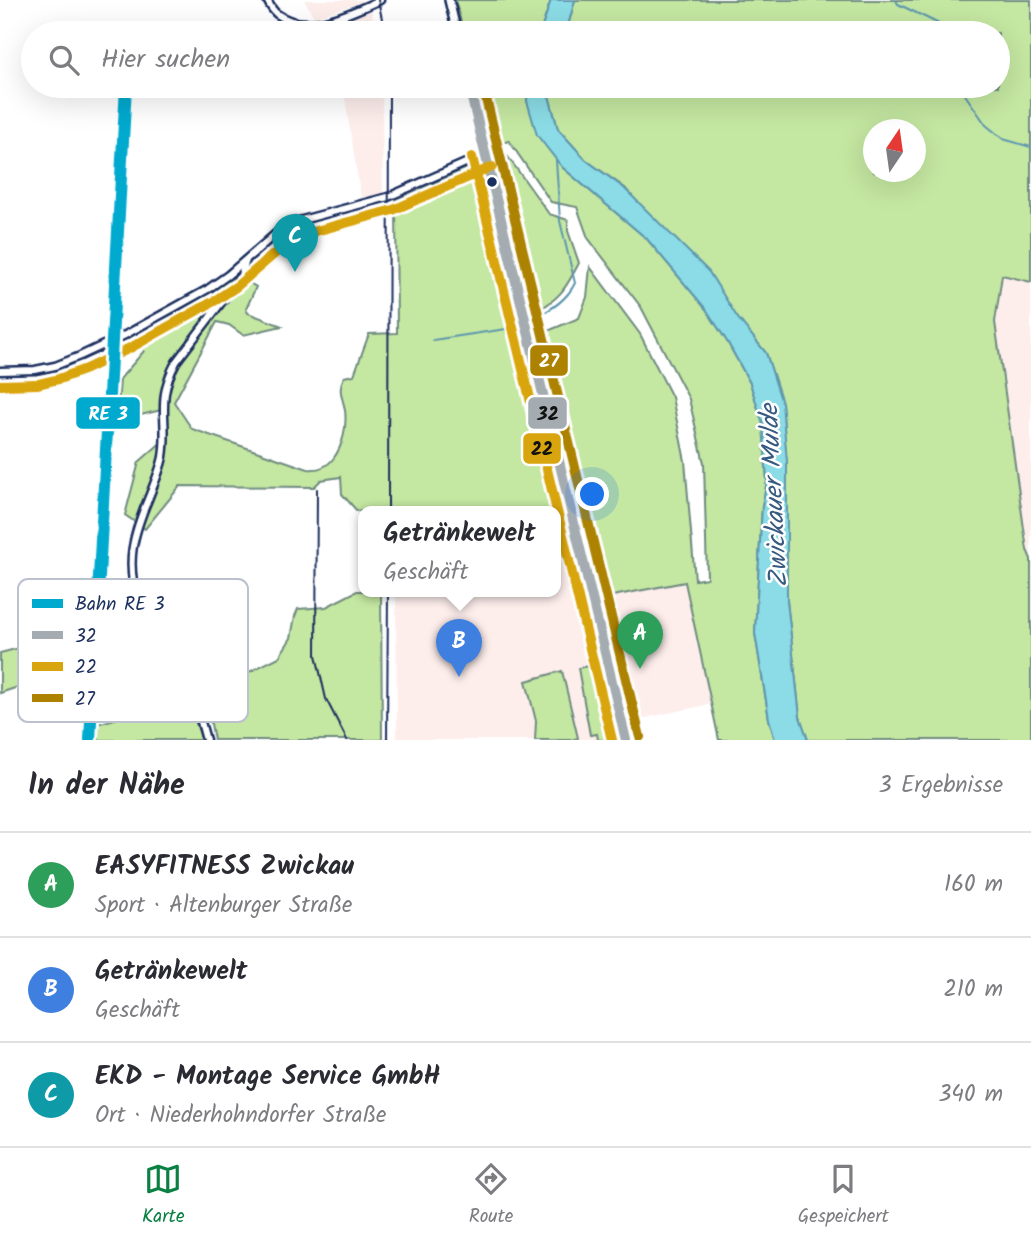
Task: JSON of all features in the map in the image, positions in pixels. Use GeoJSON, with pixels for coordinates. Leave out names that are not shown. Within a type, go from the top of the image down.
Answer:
{"type":"FeatureCollection","features":[{"type":"Feature","properties":{"kind":"street"},"geometry":{"type":"LineString","coordinates":[[267,0],[276,13],[295,21]]}},
{"type":"Feature","properties":{"kind":"street"},"geometry":{"type":"LineString","coordinates":[[329,21],[380,0]]}},
{"type":"Feature","properties":{"kind":"street"},"geometry":{"type":"LineString","coordinates":[[449,0],[454,21]]}},
{"type":"Feature","properties":{"kind":"street"},"geometry":{"type":"LineString","coordinates":[[473,98],[625,740]]}},
{"type":"Feature","properties":{"kind":"street"},"geometry":{"type":"LineString","coordinates":[[0,371],[27,371],[55,366],[125,335],[208,289],[287,223],[388,197],[485,154]]}},
{"type":"Feature","properties":{"kind":"street"},"geometry":{"type":"LineString","coordinates":[[132,579],[131,554],[136,531],[163,457],[162,410],[168,377],[176,362],[240,278],[247,258]]}},
{"type":"Feature","properties":{"kind":"street"},"geometry":{"type":"LineString","coordinates":[[201,722],[206,740]]}},
{"type":"Feature","properties":{"kind":"shaded area"},"geometry":{"type":"Polygon","coordinates":[[[304,0],[366,0],[366,1],[314,17],[304,0]]]}},
{"type":"Feature","properties":{"kind":"shaded area"},"geometry":{"type":"Polygon","coordinates":[[[371,10],[373,21],[343,21],[371,10]]]}},
{"type":"Feature","properties":{"kind":"shaded area"},"geometry":{"type":"Polygon","coordinates":[[[345,98],[382,98],[383,193],[361,198],[345,98]]]}},
{"type":"Feature","properties":{"kind":"shaded area"},"geometry":{"type":"Polygon","coordinates":[[[1002,275],[1031,282],[1031,559],[1027,550],[995,322],[1002,275]]]}},
{"type":"Feature","properties":{"kind":"shaded area"},"geometry":{"type":"Polygon","coordinates":[[[573,541],[586,601],[685,581],[711,704],[617,724],[600,656],[592,659],[611,740],[397,740],[396,597],[561,597],[561,544],[573,541]]]}},
{"type":"Feature","properties":{"kind":"green space"},"geometry":{"type":"Polygon","coordinates":[[[455,0],[551,0],[544,21],[461,21],[455,0]]]}},
{"type":"Feature","properties":{"kind":"green space"},"geometry":{"type":"Polygon","coordinates":[[[575,0],[1031,0],[1031,282],[1002,275],[995,322],[1027,550],[1031,559],[1031,740],[808,740],[800,717],[787,601],[787,467],[782,403],[766,353],[625,188],[586,160],[558,129],[550,98],[1010,98],[1010,21],[569,21],[575,0]]]}},
{"type":"Feature","properties":{"kind":"green space"},"geometry":{"type":"Polygon","coordinates":[[[479,98],[527,98],[562,167],[647,239],[706,309],[750,383],[763,424],[767,482],[762,506],[755,633],[775,740],[719,740],[685,582],[602,598],[533,334],[543,333],[579,318],[587,297],[590,267],[640,334],[672,397],[685,461],[695,580],[707,578],[704,463],[689,399],[641,307],[588,238],[577,207],[551,202],[509,141],[491,146],[479,98]]]}},
{"type":"Feature","properties":{"kind":"green space"},"geometry":{"type":"Polygon","coordinates":[[[506,154],[549,214],[568,220],[568,231],[579,263],[560,293],[531,314],[493,158],[506,154]]]}},
{"type":"Feature","properties":{"kind":"green space"},"geometry":{"type":"Polygon","coordinates":[[[479,163],[559,506],[358,506],[357,511],[342,494],[341,477],[321,480],[314,487],[180,486],[145,529],[125,515],[139,462],[164,440],[161,410],[117,421],[120,379],[144,351],[141,336],[236,275],[256,287],[246,309],[248,313],[282,326],[243,335],[229,325],[217,322],[174,402],[192,429],[308,469],[318,469],[330,462],[339,448],[345,430],[341,390],[344,377],[354,375],[369,334],[397,333],[396,201],[479,163]]]}},
{"type":"Feature","properties":{"kind":"green space"},"geometry":{"type":"Polygon","coordinates":[[[561,516],[567,542],[561,544],[561,516]]]}},
{"type":"Feature","properties":{"kind":"green space"},"geometry":{"type":"Polygon","coordinates":[[[357,591],[358,597],[381,597],[382,740],[214,740],[211,722],[248,722],[248,672],[279,657],[291,638],[298,609],[326,607],[357,591]]]}},
{"type":"Feature","properties":{"kind":"green space"},"geometry":{"type":"Polygon","coordinates":[[[18,648],[18,687],[0,693],[0,653],[18,648]]]}},
{"type":"Feature","properties":{"kind":"green space"},"geometry":{"type":"Polygon","coordinates":[[[603,663],[620,740],[598,740],[597,734],[590,735],[578,668],[603,663]]]}},
{"type":"Feature","properties":{"kind":"green space"},"geometry":{"type":"Polygon","coordinates":[[[562,671],[578,738],[535,740],[536,721],[526,681],[562,671]]]}},
{"type":"Feature","properties":{"kind":"green space"},"geometry":{"type":"Polygon","coordinates":[[[104,722],[196,722],[202,740],[93,740],[94,725],[104,722]]]}},
{"type":"Feature","properties":{"kind":"water"},"geometry":{"type":"Polygon","coordinates":[[[551,0],[575,0],[569,21],[544,21],[551,0]]]}},
{"type":"Feature","properties":{"kind":"water","name":"Zwickauer Mulde"},"geometry":{"type":"Polygon","coordinates":[[[527,98],[550,98],[558,129],[586,160],[624,188],[709,272],[737,317],[766,353],[782,403],[787,462],[787,601],[800,717],[808,740],[775,740],[755,633],[762,506],[767,481],[763,424],[750,383],[706,309],[647,239],[562,167],[537,135],[527,98]]]}},
{"type":"Feature","properties":{"kind":"waterway"},"geometry":{"type":"LineString","coordinates":[[896,0],[898,4],[933,21]]}},
{"type":"Feature","properties":{"kind":"waterway"},"geometry":{"type":"LineString","coordinates":[[967,98],[986,125],[1003,139],[1031,147]]}},
{"type":"Feature","properties":{"kind":"waterway"},"geometry":{"type":"LineString","coordinates":[[534,318],[558,304],[568,295],[575,283],[560,221],[556,160]]}},
{"type":"Feature","properties":{"kind":"waterway"},"geometry":{"type":"LineString","coordinates":[[433,340],[513,328]]}},
{"type":"Feature","properties":{"kind":"railway"},"geometry":{"type":"LineString","coordinates":[[378,0],[382,21]]}},
{"type":"Feature","properties":{"kind":"railway"},"geometry":{"type":"LineString","coordinates":[[388,506],[389,98]]}},
{"type":"Feature","properties":{"kind":"railway"},"geometry":{"type":"LineString","coordinates":[[317,489],[316,655],[326,699],[347,740]]}},
{"type":"Feature","properties":{"kind":"railway"},"geometry":{"type":"LineString","coordinates":[[387,740],[388,597]]}},
{"type":"Feature","properties":{"kind":"transit line"},"geometry":{"type":"LineString","coordinates":[[99,579],[125,98]]}},
{"type":"Feature","properties":{"kind":"transit line","name":"32"},"geometry":{"type":"LineString","coordinates":[[472,98],[626,740]]}},
{"type":"Feature","properties":{"kind":"transit line","name":"27"},"geometry":{"type":"LineString","coordinates":[[486,98],[640,737]]}},
{"type":"Feature","properties":{"kind":"transit line","name":"22"},"geometry":{"type":"LineString","coordinates":[[472,157],[556,506]]}},
{"type":"Feature","properties":{"kind":"transit line","name":"22"},"geometry":{"type":"LineString","coordinates":[[0,385],[38,384],[86,369],[132,347],[216,300],[237,286],[294,237],[393,210],[492,167]]}},
{"type":"Feature","properties":{"kind":"transit line","name":"22"},"geometry":{"type":"LineString","coordinates":[[561,528],[612,740]]}},
{"type":"Feature","properties":{"kind":"transit line"},"geometry":{"type":"LineString","coordinates":[[90,740],[91,722]]}},
{"type":"Feature","properties":{"kind":"place","name":"EKD - Montage Service GmbH"},"geometry":{"type":"Point","coordinates":[295,272]}},
{"type":"Feature","properties":{"kind":"place","name":"EASYFITNESS Zwickau"},"geometry":{"type":"Point","coordinates":[640,669]}},
{"type":"Feature","properties":{"kind":"place","name":"Getränkewelt"},"geometry":{"type":"Point","coordinates":[459,677]}}]}
